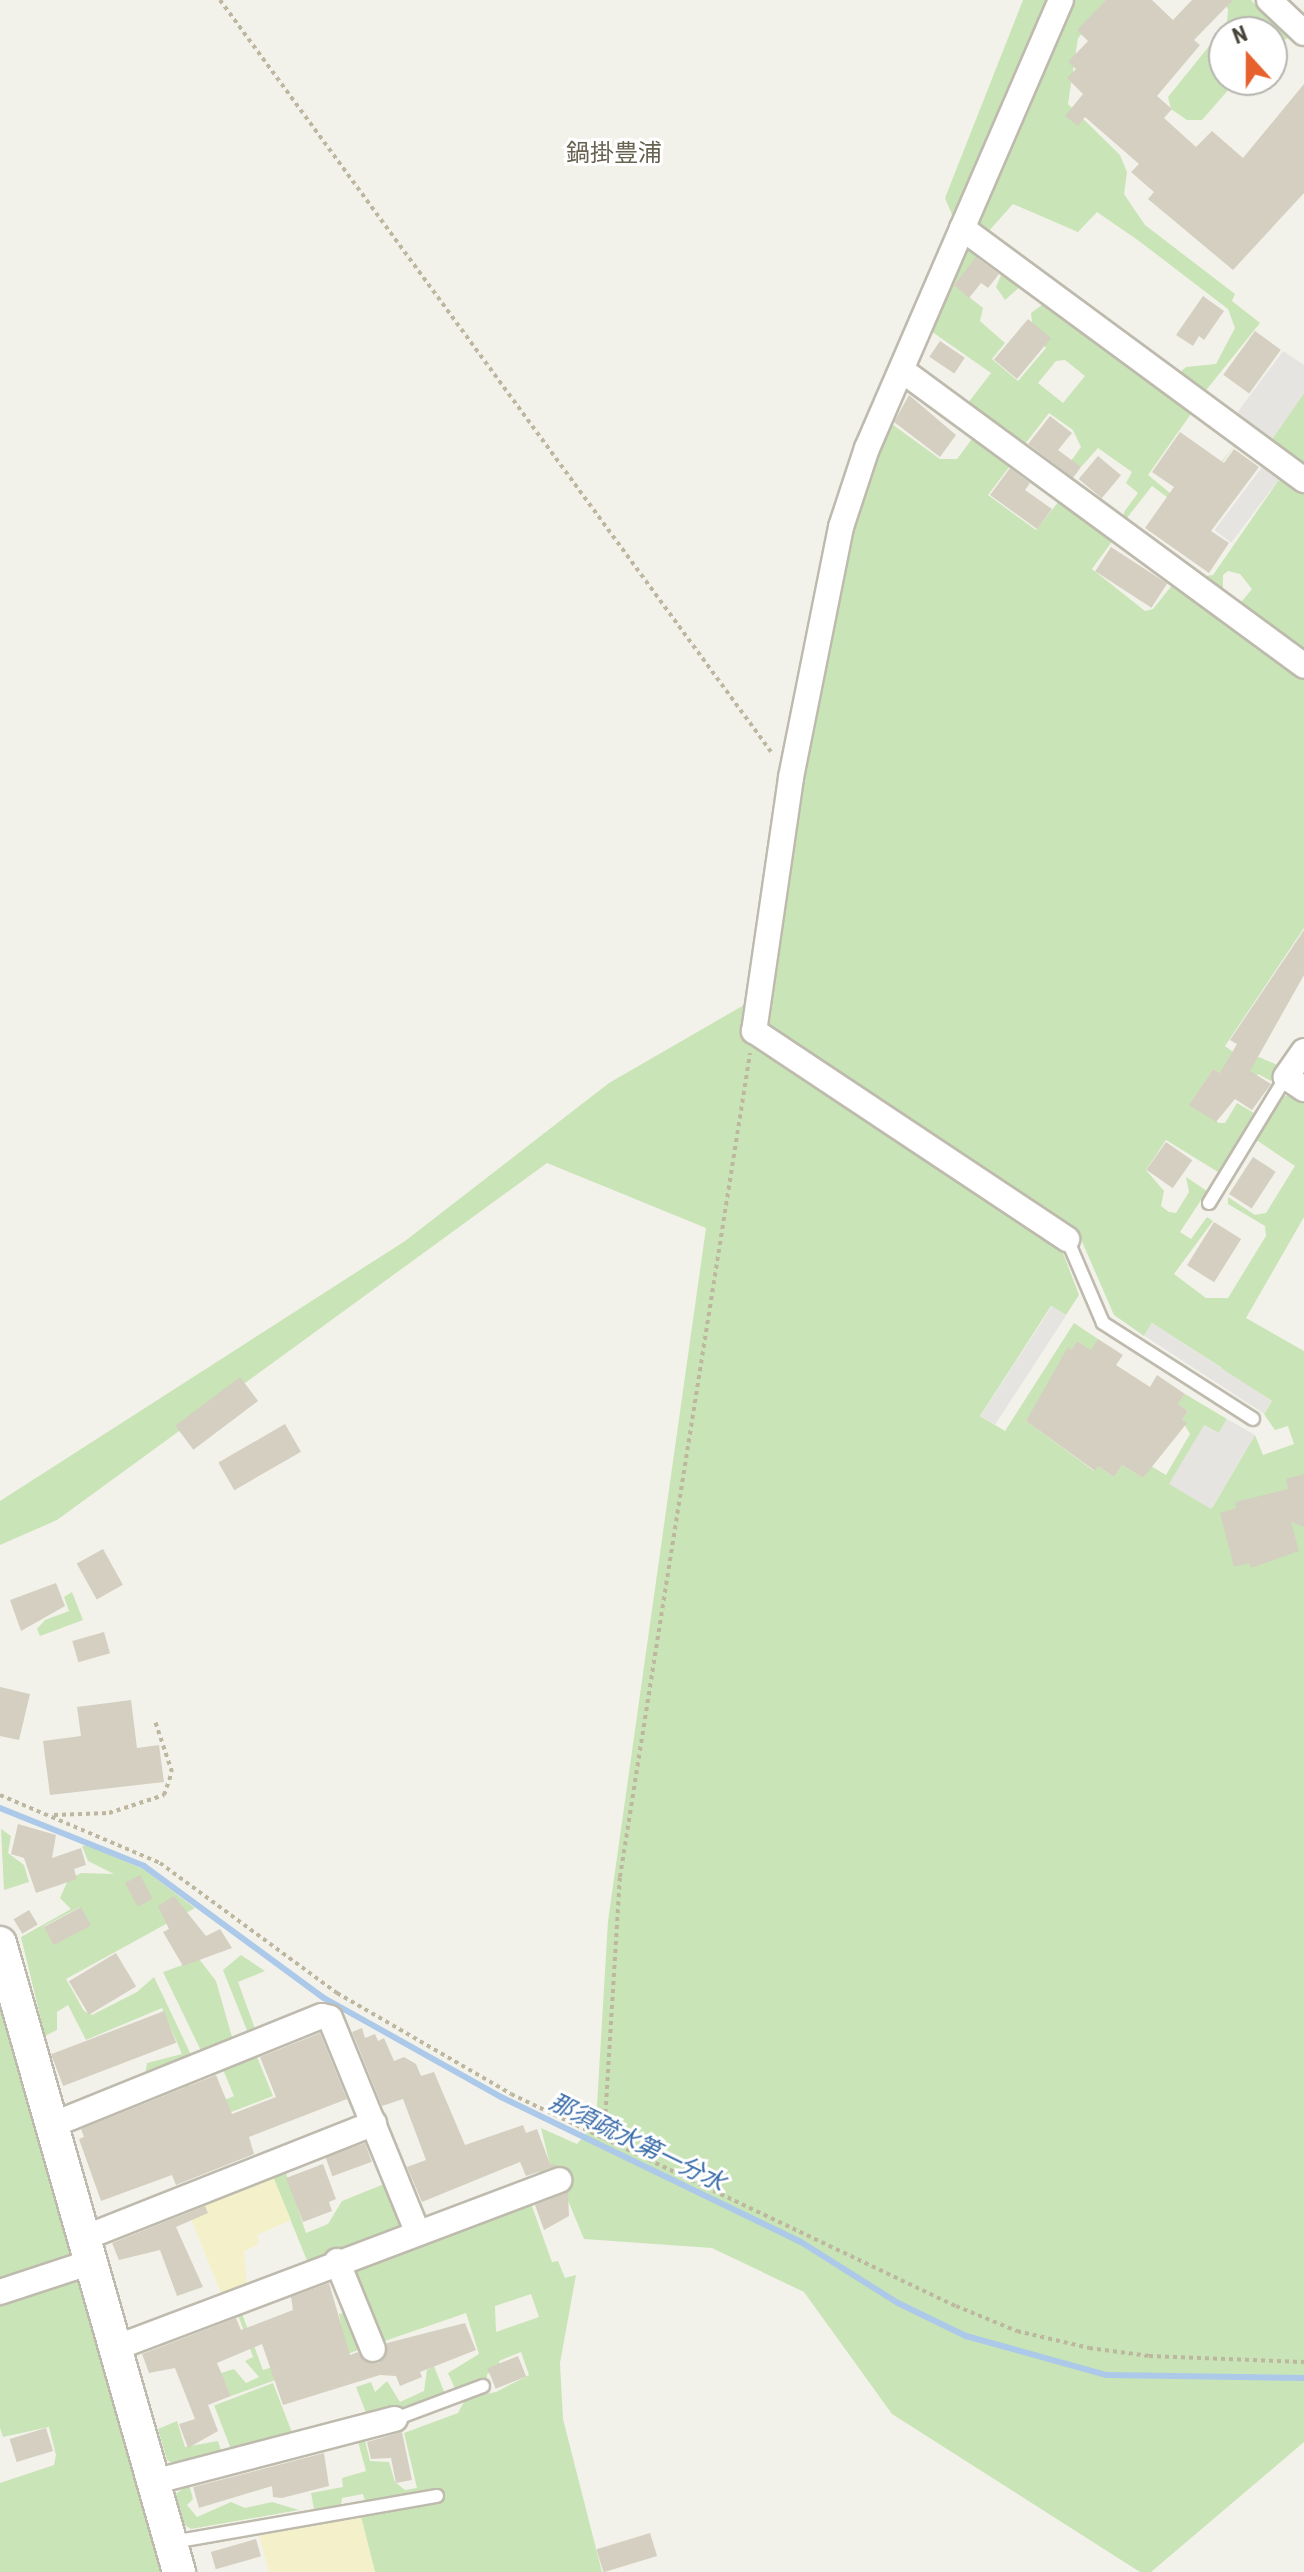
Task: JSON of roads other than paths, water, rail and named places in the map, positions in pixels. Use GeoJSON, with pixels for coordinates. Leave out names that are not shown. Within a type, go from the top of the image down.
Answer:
{"type":"FeatureCollection","features":[{"type":"Feature","properties":{"kind":"street"},"geometry":{"type":"LineString","coordinates":[[1061,0],[903,371],[867,448],[841,527],[791,778],[754,1031],[1067,1239]]}},
{"type":"Feature","properties":{"kind":"street"},"geometry":{"type":"LineString","coordinates":[[1269,0],[1304,33]]}},
{"type":"Feature","properties":{"kind":"street"},"geometry":{"type":"LineString","coordinates":[[962,228],[1304,480]]}},
{"type":"Feature","properties":{"kind":"street"},"geometry":{"type":"LineString","coordinates":[[903,371],[1304,666]]}},
{"type":"Feature","properties":{"kind":"street"},"geometry":{"type":"LineString","coordinates":[[1295,1083],[1304,1051]]}},
{"type":"Feature","properties":{"kind":"street"},"geometry":{"type":"LineString","coordinates":[[0,1943],[174,2557]]}},
{"type":"Feature","properties":{"kind":"street"},"geometry":{"type":"LineString","coordinates":[[52,2125],[322,2016],[330,2018],[417,2231]]}},
{"type":"Feature","properties":{"kind":"street"},"geometry":{"type":"LineString","coordinates":[[0,2292],[374,2123]]}},
{"type":"Feature","properties":{"kind":"street"},"geometry":{"type":"LineString","coordinates":[[115,2348],[337,2261],[559,2180]]}},
{"type":"Feature","properties":{"kind":"street"},"geometry":{"type":"LineString","coordinates":[[337,2261],[373,2349]]}},
{"type":"Feature","properties":{"kind":"street"},"geometry":{"type":"LineString","coordinates":[[153,2482],[395,2419]]}},
{"type":"Feature","properties":{"kind":"lane"},"geometry":{"type":"LineString","coordinates":[[1209,1203],[1295,1083]]}},
{"type":"Feature","properties":{"kind":"lane"},"geometry":{"type":"LineString","coordinates":[[1067,1239],[1103,1323],[1253,1419]]}},
{"type":"Feature","properties":{"kind":"lane"},"geometry":{"type":"LineString","coordinates":[[395,2419],[483,2386]]}},
{"type":"Feature","properties":{"kind":"lane"},"geometry":{"type":"LineString","coordinates":[[174,2557],[437,2496]]}},
{"type":"Feature","properties":{"kind":"waterway","name":"那須疏水第一分水"},"geometry":{"type":"LineString","coordinates":[[0,1808],[144,1866],[324,1998],[501,2097],[801,2242],[898,2303],[966,2336],[1107,2375],[1304,2378]]}},
{"type":"Feature","properties":{"kind":"district","name":"鍋掛豊浦"},"geometry":{"type":"Point","coordinates":[614,154]}}]}
